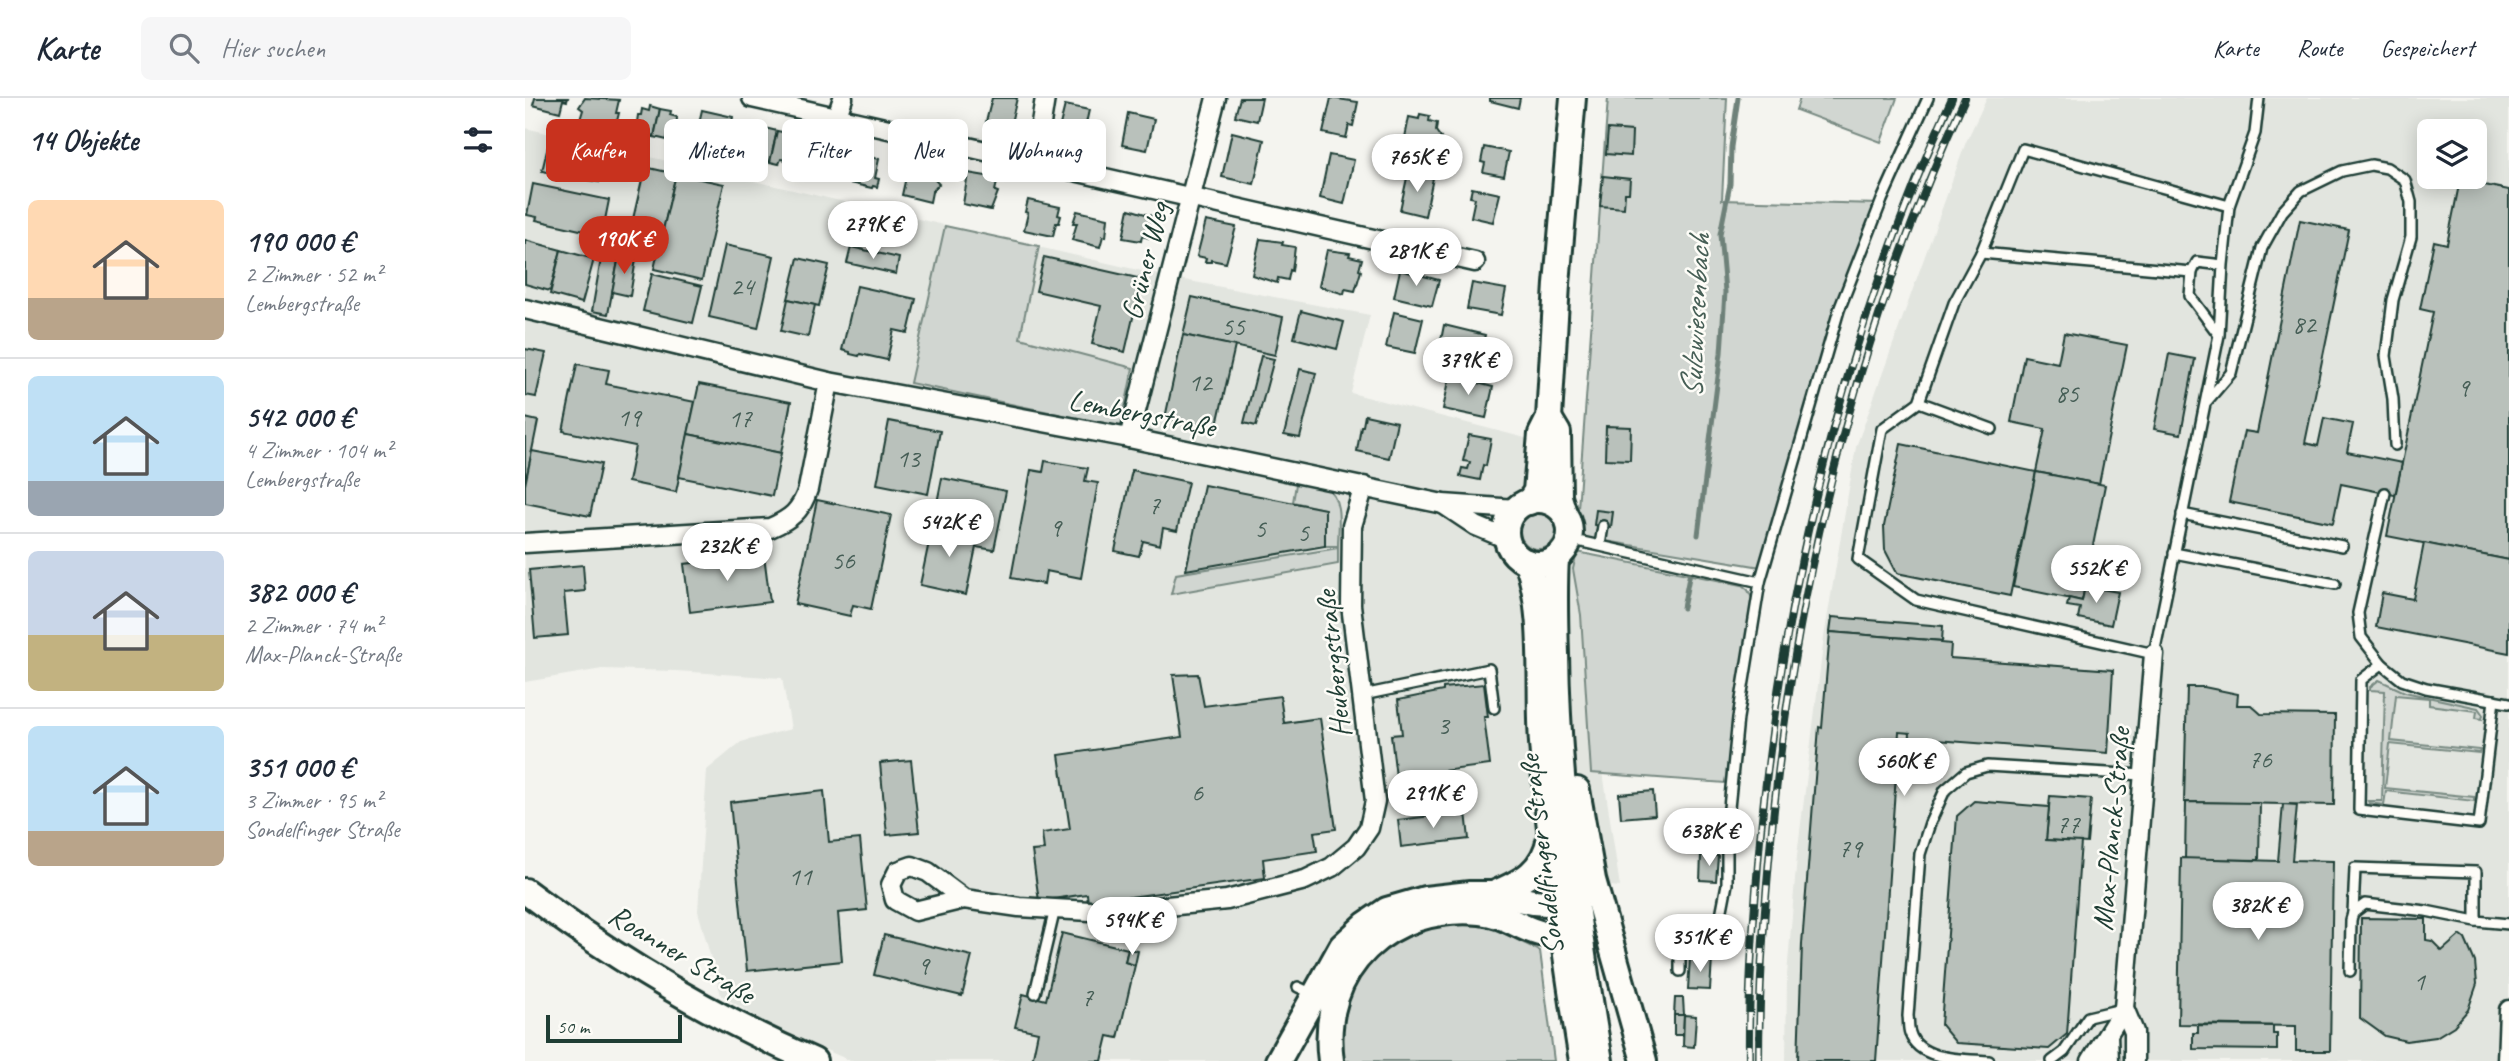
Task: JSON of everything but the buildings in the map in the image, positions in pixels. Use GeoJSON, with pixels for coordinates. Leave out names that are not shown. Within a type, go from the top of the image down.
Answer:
{"type":"FeatureCollection","features":[{"type":"Feature","properties":{"kind":"main road"},"geometry":{"type":"LineString","coordinates":[[1549,418],[1557,433],[1559,497],[1569,525],[1562,548],[1541,563],[1527,562],[1516,555],[1507,539],[1509,521],[1536,491],[1541,435],[1549,418],[1556,284],[1573,98]]}},
{"type":"Feature","properties":{"kind":"main road"},"geometry":{"type":"LineString","coordinates":[[1522,505],[1546,501],[1564,513]]}},
{"type":"Feature","properties":{"kind":"main road","name":"Sondelfinger Straße"},"geometry":{"type":"LineString","coordinates":[[1562,548],[1556,682],[1566,820],[1569,917],[1581,1061]]}},
{"type":"Feature","properties":{"kind":"main road","name":"Sondelfinger Straße"},"geometry":{"type":"LineString","coordinates":[[1527,562],[1537,592],[1540,717],[1551,826],[1600,1061]]}},
{"type":"Feature","properties":{"kind":"main road"},"geometry":{"type":"LineString","coordinates":[[1559,747],[1573,773],[1593,880],[1644,1061]]}},
{"type":"Feature","properties":{"kind":"main road"},"geometry":{"type":"LineString","coordinates":[[1493,894],[1528,877],[1539,866],[1545,857],[1551,826]]}},
{"type":"Feature","properties":{"kind":"main road","name":"Roanner Straße"},"geometry":{"type":"LineString","coordinates":[[525,891],[597,943],[659,982],[730,1021],[814,1061]]}},
{"type":"Feature","properties":{"kind":"main road"},"geometry":{"type":"LineString","coordinates":[[1278,1061],[1306,991],[1342,946],[1365,925],[1387,911],[1408,902],[1425,899],[1493,894],[1533,902],[1569,917]]}},
{"type":"Feature","properties":{"kind":"main road"},"geometry":{"type":"LineString","coordinates":[[1331,1061],[1330,1015],[1338,991],[1361,955],[1380,936],[1431,914],[1454,911],[1507,918],[1537,933],[1569,917]]}},
{"type":"Feature","properties":{"kind":"main road"},"geometry":{"type":"LineString","coordinates":[[1306,991],[1313,1061]]}},
{"type":"Feature","properties":{"kind":"street"},"geometry":{"type":"LineString","coordinates":[[752,98],[982,150]]}},
{"type":"Feature","properties":{"kind":"street"},"geometry":{"type":"LineString","coordinates":[[837,116],[843,98]]}},
{"type":"Feature","properties":{"kind":"street"},"geometry":{"type":"LineString","coordinates":[[1042,119],[1045,98]]}},
{"type":"Feature","properties":{"kind":"street","name":"Grüner Weg"},"geometry":{"type":"LineString","coordinates":[[1129,438],[1216,98]]}},
{"type":"Feature","properties":{"kind":"street"},"geometry":{"type":"LineString","coordinates":[[1106,179],[1475,262]]}},
{"type":"Feature","properties":{"kind":"street","name":"Lembergstraße"},"geometry":{"type":"LineString","coordinates":[[525,309],[829,382],[1129,438],[1241,468],[1364,486],[1443,504],[1522,505]]}},
{"type":"Feature","properties":{"kind":"street"},"geometry":{"type":"LineString","coordinates":[[525,543],[770,528],[789,520],[803,506],[829,382]]}},
{"type":"Feature","properties":{"kind":"street","name":"Heubergstraße"},"geometry":{"type":"LineString","coordinates":[[964,899],[1019,907],[1108,912],[1227,900],[1305,880],[1332,867],[1356,847],[1369,828],[1375,801],[1363,695],[1350,639],[1352,526],[1364,486]]}},
{"type":"Feature","properties":{"kind":"street","name":"Lembergstraße"},"geometry":{"type":"LineString","coordinates":[[1443,504],[1476,526],[1507,539]]}},
{"type":"Feature","properties":{"kind":"street","name":"Max-Planck-Straße"},"geometry":{"type":"LineString","coordinates":[[2091,1061],[2124,1008],[2154,654]]}},
{"type":"Feature","properties":{"kind":"street","name":"Max-Planck-Straße"},"geometry":{"type":"LineString","coordinates":[[2124,1008],[2134,1032],[2134,1061]]}},
{"type":"Feature","properties":{"kind":"street"},"geometry":{"type":"LineString","coordinates":[[2507,1061],[2509,1011]]}},
{"type":"Feature","properties":{"kind":"street"},"geometry":{"type":"LineString","coordinates":[[2108,1035],[2109,1061]]}},
{"type":"Feature","properties":{"kind":"lane"},"geometry":{"type":"LineString","coordinates":[[1680,971],[1680,951],[1721,915],[1727,884],[1727,828],[1738,718],[1760,582],[1839,310],[1882,200],[1928,98]]}},
{"type":"Feature","properties":{"kind":"lane"},"geometry":{"type":"LineString","coordinates":[[2229,206],[2023,149],[1981,253],[1954,303],[1919,402],[1882,429],[1858,559],[1916,600],[2154,654],[2219,335],[2229,206],[2255,133],[2259,98]]}},
{"type":"Feature","properties":{"kind":"lane"},"geometry":{"type":"LineString","coordinates":[[2206,402],[2231,373],[2262,248],[2282,212],[2301,191],[2342,171],[2371,165],[2387,168],[2405,180],[2411,202],[2411,237],[2393,300],[2386,356],[2393,399],[2395,445]]}},
{"type":"Feature","properties":{"kind":"lane"},"geometry":{"type":"LineString","coordinates":[[1981,253],[2192,272]]}},
{"type":"Feature","properties":{"kind":"lane"},"geometry":{"type":"LineString","coordinates":[[2219,335],[2190,296],[2192,272],[2197,262],[2223,265]]}},
{"type":"Feature","properties":{"kind":"lane"},"geometry":{"type":"LineString","coordinates":[[1919,402],[1992,429]]}},
{"type":"Feature","properties":{"kind":"lane"},"geometry":{"type":"LineString","coordinates":[[2385,493],[2358,612],[2361,637],[2382,664],[2402,680],[2509,703]]}},
{"type":"Feature","properties":{"kind":"lane"},"geometry":{"type":"LineString","coordinates":[[2182,514],[2343,546]]}},
{"type":"Feature","properties":{"kind":"lane"},"geometry":{"type":"LineString","coordinates":[[1600,545],[1603,526]]}},
{"type":"Feature","properties":{"kind":"lane"},"geometry":{"type":"LineString","coordinates":[[1562,548],[1600,545],[1760,582]]}},
{"type":"Feature","properties":{"kind":"lane"},"geometry":{"type":"LineString","coordinates":[[2174,553],[2335,584]]}},
{"type":"Feature","properties":{"kind":"lane"},"geometry":{"type":"LineString","coordinates":[[2382,664],[2361,680],[2359,810],[2479,824],[2494,700]]}},
{"type":"Feature","properties":{"kind":"lane"},"geometry":{"type":"LineString","coordinates":[[1363,695],[1489,669],[1494,708]]}},
{"type":"Feature","properties":{"kind":"lane"},"geometry":{"type":"LineString","coordinates":[[1989,1061],[1934,1055],[1920,1048],[1910,1035],[1908,1016],[1920,854],[1930,822],[1945,790],[1966,772],[1987,766],[2143,775]]}},
{"type":"Feature","properties":{"kind":"lane"},"geometry":{"type":"LineString","coordinates":[[2350,971],[2355,869],[2476,872],[2476,921]]}},
{"type":"Feature","properties":{"kind":"lane"},"geometry":{"type":"LineString","coordinates":[[2353,913],[2365,904],[2509,924]]}},
{"type":"Feature","properties":{"kind":"lane"},"geometry":{"type":"LineString","coordinates":[[1035,993],[1055,909]]}},
{"type":"Feature","properties":{"kind":"lane"},"geometry":{"type":"LineString","coordinates":[[2052,1061],[2064,1052],[2088,1017],[2124,1008]]}},
{"type":"Feature","properties":{"kind":"shaded area"},"geometry":{"type":"Polygon","coordinates":[[[1608,98],[1727,98],[1722,200],[1879,204],[1838,309],[1767,568],[1576,536],[1608,98]]]}},
{"type":"Feature","properties":{"kind":"shaded area"},"geometry":{"type":"Polygon","coordinates":[[[1800,98],[1897,98],[1881,142],[1796,110],[1800,98]]]}},
{"type":"Feature","properties":{"kind":"shaded area"},"geometry":{"type":"Polygon","coordinates":[[[1987,98],[2509,98],[2509,1061],[1786,1061],[1787,975],[1797,856],[1824,637],[1856,447],[1966,142],[1987,98]]]}},
{"type":"Feature","properties":{"kind":"shaded area"},"geometry":{"type":"Polygon","coordinates":[[[525,128],[546,133],[546,182],[650,182],[650,157],[664,160],[664,182],[758,182],[1168,277],[1370,315],[1351,393],[1549,444],[1570,477],[1577,552],[1573,569],[1620,887],[1520,876],[1402,896],[1272,1061],[851,1061],[773,1027],[721,995],[698,911],[707,770],[741,742],[791,729],[782,678],[602,669],[525,682],[525,128]]]}},
{"type":"Feature","properties":{"kind":"shaded area"},"geometry":{"type":"Polygon","coordinates":[[[945,226],[1039,246],[1020,338],[1133,368],[1121,427],[910,383],[945,226]]]}},
{"type":"Feature","properties":{"kind":"shaded area"},"geometry":{"type":"Polygon","coordinates":[[[1296,484],[1322,486],[1331,492],[1339,514],[1338,546],[1325,546],[1324,509],[1293,502],[1296,484]]]}},
{"type":"Feature","properties":{"kind":"shaded area"},"geometry":{"type":"Polygon","coordinates":[[[1538,513],[1551,518],[1556,531],[1551,544],[1538,549],[1525,544],[1520,531],[1525,518],[1538,513]]]}},
{"type":"Feature","properties":{"kind":"shaded area"},"geometry":{"type":"Polygon","coordinates":[[[1338,548],[1338,564],[1171,594],[1176,574],[1338,548]]]}},
{"type":"Feature","properties":{"kind":"shaded area"},"geometry":{"type":"Polygon","coordinates":[[[1577,552],[1742,585],[1748,590],[1752,598],[1725,783],[1591,773],[1581,615],[1573,569],[1577,552]]]}},
{"type":"Feature","properties":{"kind":"shaded area"},"geometry":{"type":"Polygon","coordinates":[[[2379,680],[2405,692],[2478,708],[2483,715],[2482,719],[2476,718],[2477,711],[2429,705],[2429,698],[2396,695],[2391,741],[2480,750],[2479,753],[2390,744],[2385,788],[2474,797],[2474,801],[2386,791],[2384,805],[2369,803],[2368,801],[2382,801],[2385,691],[2370,690],[2379,680]]]}},
{"type":"Feature","properties":{"kind":"shaded area"},"geometry":{"type":"Polygon","coordinates":[[[1481,922],[1540,951],[1554,1061],[1343,1061],[1339,1041],[1345,995],[1383,941],[1431,923],[1481,922]]]}},
{"type":"Feature","properties":{"kind":"waterway","name":"Sulzwiesenbach"},"geometry":{"type":"LineString","coordinates":[[1698,535],[1721,353],[1725,292],[1720,234],[1730,184],[1731,147],[1738,98]]}},
{"type":"Feature","properties":{"kind":"waterway"},"geometry":{"type":"LineString","coordinates":[[1683,608],[1690,572]]}},
{"type":"Feature","properties":{"kind":"railway"},"geometry":{"type":"LineString","coordinates":[[1749,1061],[1750,978],[1760,839],[1785,648],[1803,554],[1825,460],[1880,276],[1914,186],[1952,98]]}},
{"type":"Feature","properties":{"kind":"railway"},"geometry":{"type":"LineString","coordinates":[[1759,1061],[1762,950],[1771,839],[1796,648],[1814,554],[1862,368],[1892,277],[1965,98]]}}]}
